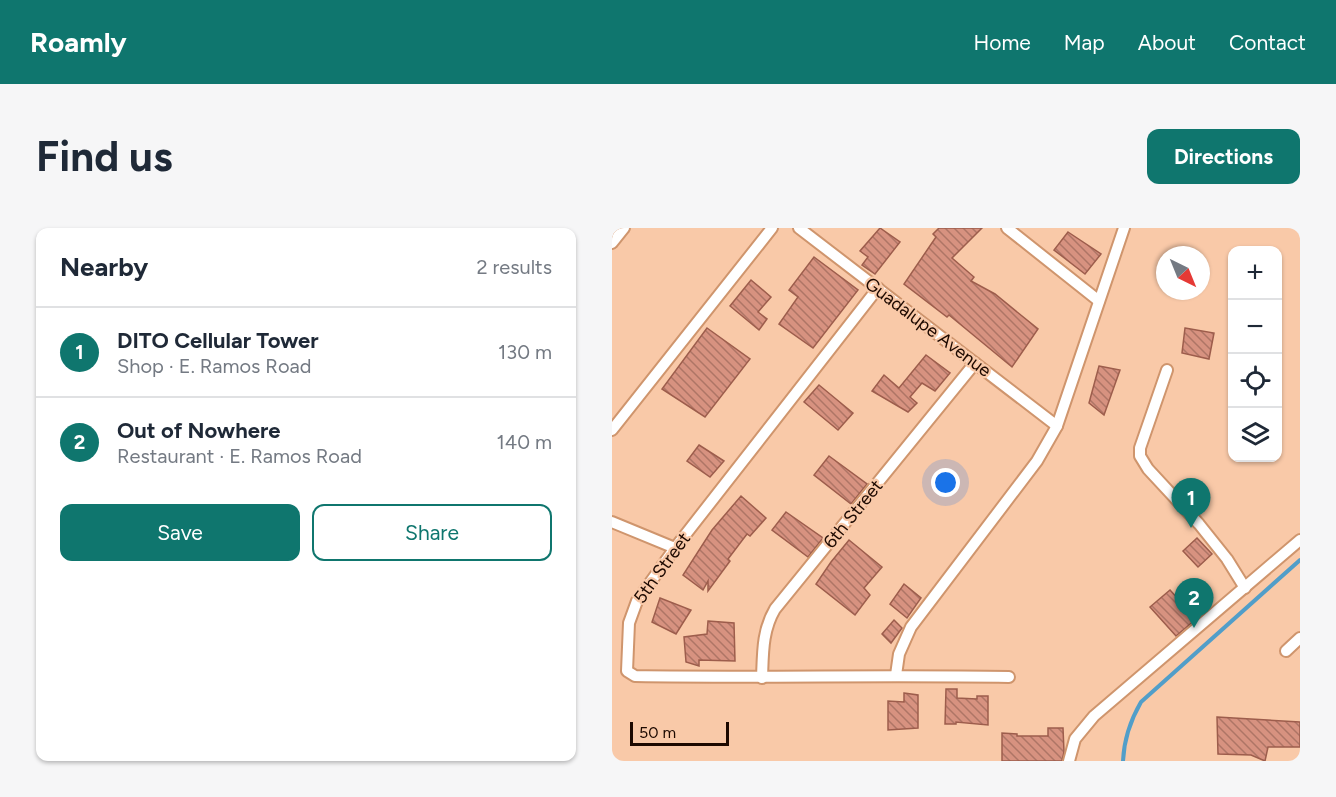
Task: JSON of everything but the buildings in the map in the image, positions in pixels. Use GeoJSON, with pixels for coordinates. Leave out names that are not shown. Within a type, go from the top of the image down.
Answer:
{"type":"FeatureCollection","features":[{"type":"Feature","properties":{"kind":"street"},"geometry":{"type":"LineString","coordinates":[[613,240],[624,228]]}},
{"type":"Feature","properties":{"kind":"street"},"geometry":{"type":"LineString","coordinates":[[612,430],[772,228]]}},
{"type":"Feature","properties":{"kind":"street","name":"Guadalupe Avenue"},"geometry":{"type":"LineString","coordinates":[[799,228],[1057,426]]}},
{"type":"Feature","properties":{"kind":"street"},"geometry":{"type":"LineString","coordinates":[[1007,228],[1099,301]]}},
{"type":"Feature","properties":{"kind":"street"},"geometry":{"type":"LineString","coordinates":[[896,675],[899,654],[911,627],[1037,461],[1057,426],[1124,228]]}},
{"type":"Feature","properties":{"kind":"street","name":"5th Street"},"geometry":{"type":"LineString","coordinates":[[878,288],[675,548],[637,601],[629,623],[627,671],[635,676],[762,678],[896,675],[1009,677]]}},
{"type":"Feature","properties":{"kind":"street","name":"6th Street"},"geometry":{"type":"LineString","coordinates":[[762,678],[764,638],[775,609],[975,363]]}},
{"type":"Feature","properties":{"kind":"street"},"geometry":{"type":"LineString","coordinates":[[1167,370],[1140,448],[1140,456],[1148,469],[1214,542],[1245,588]]}},
{"type":"Feature","properties":{"kind":"street"},"geometry":{"type":"LineString","coordinates":[[612,522],[675,548]]}},
{"type":"Feature","properties":{"kind":"street"},"geometry":{"type":"LineString","coordinates":[[1069,761],[1075,739],[1094,716],[1300,540]]}},
{"type":"Feature","properties":{"kind":"street"},"geometry":{"type":"LineString","coordinates":[[1286,651],[1300,638]]}},
{"type":"Feature","properties":{"kind":"waterway"},"geometry":{"type":"LineString","coordinates":[[1123,761],[1128,730],[1141,702],[1300,560]]}},
{"type":"Feature","properties":{"kind":"place","name":"DITO Cellular Tower"},"geometry":{"type":"Point","coordinates":[1191,528]}},
{"type":"Feature","properties":{"kind":"place","name":"Out of Nowhere"},"geometry":{"type":"Point","coordinates":[1194,628]}}]}
